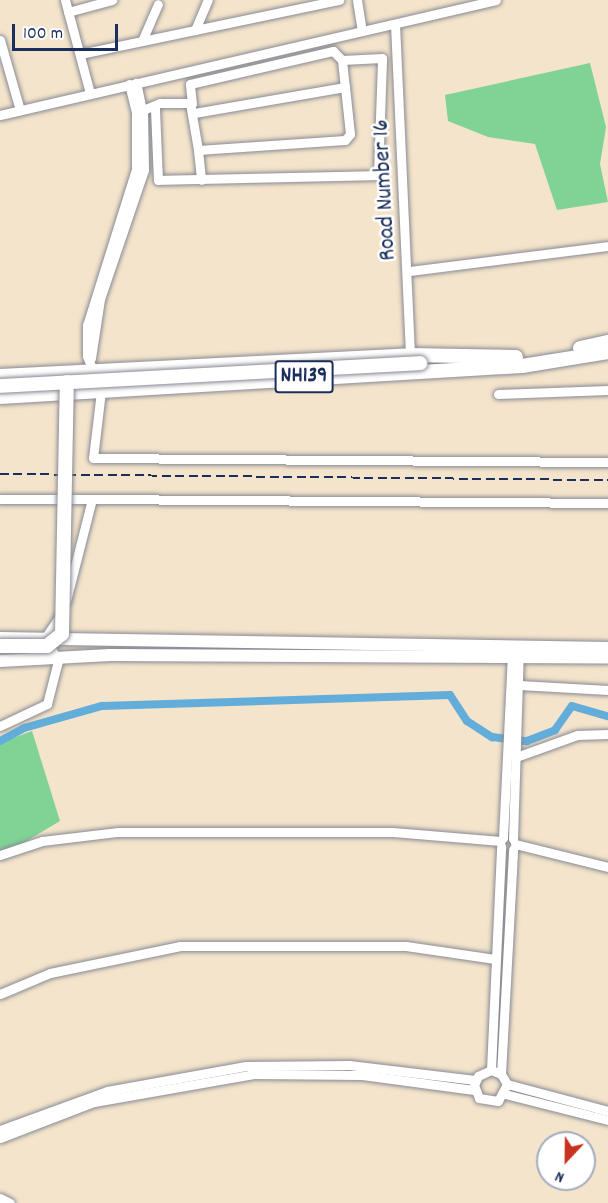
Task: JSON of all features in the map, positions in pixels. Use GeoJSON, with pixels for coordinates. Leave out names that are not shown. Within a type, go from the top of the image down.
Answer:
{"type":"FeatureCollection","features":[{"type":"Feature","properties":{"kind":"highway","name":"NH139"},"geometry":{"type":"LineString","coordinates":[[0,376],[34,375],[93,365],[426,362],[515,358],[608,342]]}},
{"type":"Feature","properties":{"kind":"highway","name":"NH139"},"geometry":{"type":"LineString","coordinates":[[0,397],[101,391],[426,362],[522,366],[608,352]]}},
{"type":"Feature","properties":{"kind":"highway"},"geometry":{"type":"LineString","coordinates":[[0,386],[426,362]]}},
{"type":"Feature","properties":{"kind":"highway"},"geometry":{"type":"LineString","coordinates":[[34,375],[35,395]]}},
{"type":"Feature","properties":{"kind":"highway"},"geometry":{"type":"LineString","coordinates":[[0,646],[47,646],[62,634],[67,382]]}},
{"type":"Feature","properties":{"kind":"main road"},"geometry":{"type":"LineString","coordinates":[[0,638],[516,653],[608,658]]}},
{"type":"Feature","properties":{"kind":"main road"},"geometry":{"type":"LineString","coordinates":[[0,661],[58,662],[110,654],[516,653],[608,648]]}},
{"type":"Feature","properties":{"kind":"street"},"geometry":{"type":"LineString","coordinates":[[65,0],[90,93]]}},
{"type":"Feature","properties":{"kind":"street"},"geometry":{"type":"LineString","coordinates":[[68,12],[112,0]]}},
{"type":"Feature","properties":{"kind":"street"},"geometry":{"type":"LineString","coordinates":[[195,30],[208,0]]}},
{"type":"Feature","properties":{"kind":"street"},"geometry":{"type":"LineString","coordinates":[[80,54],[339,0]]}},
{"type":"Feature","properties":{"kind":"street"},"geometry":{"type":"LineString","coordinates":[[357,0],[362,31]]}},
{"type":"Feature","properties":{"kind":"street"},"geometry":{"type":"LineString","coordinates":[[0,115],[496,0]]}},
{"type":"Feature","properties":{"kind":"street"},"geometry":{"type":"LineString","coordinates":[[142,41],[158,4]]}},
{"type":"Feature","properties":{"kind":"street","name":"Road Number 16"},"geometry":{"type":"LineString","coordinates":[[395,24],[410,271],[426,362]]}},
{"type":"Feature","properties":{"kind":"street"},"geometry":{"type":"LineString","coordinates":[[0,40],[20,110]]}},
{"type":"Feature","properties":{"kind":"street"},"geometry":{"type":"LineString","coordinates":[[198,150],[345,140],[350,134],[342,60],[333,51],[190,84],[201,180]]}},
{"type":"Feature","properties":{"kind":"street"},"geometry":{"type":"LineString","coordinates":[[155,109],[157,178],[201,180],[378,175],[384,62],[378,57],[342,60]]}},
{"type":"Feature","properties":{"kind":"street"},"geometry":{"type":"LineString","coordinates":[[132,84],[140,113],[134,181],[86,336],[101,391],[93,458],[608,462]]}},
{"type":"Feature","properties":{"kind":"street"},"geometry":{"type":"LineString","coordinates":[[140,113],[155,109],[160,103],[193,109],[345,87]]}},
{"type":"Feature","properties":{"kind":"street"},"geometry":{"type":"LineString","coordinates":[[410,271],[608,246]]}},
{"type":"Feature","properties":{"kind":"street"},"geometry":{"type":"LineString","coordinates":[[498,394],[608,390]]}},
{"type":"Feature","properties":{"kind":"street"},"geometry":{"type":"LineString","coordinates":[[0,499],[608,502]]}},
{"type":"Feature","properties":{"kind":"street"},"geometry":{"type":"LineString","coordinates":[[0,726],[47,704],[58,662],[45,638],[57,624],[74,580],[92,500]]}},
{"type":"Feature","properties":{"kind":"street"},"geometry":{"type":"LineString","coordinates":[[513,732],[519,685],[516,653]]}},
{"type":"Feature","properties":{"kind":"street"},"geometry":{"type":"LineString","coordinates":[[505,1094],[507,1084],[501,1074],[516,653]]}},
{"type":"Feature","properties":{"kind":"street"},"geometry":{"type":"LineString","coordinates":[[519,685],[608,690]]}},
{"type":"Feature","properties":{"kind":"street"},"geometry":{"type":"LineString","coordinates":[[514,754],[577,735],[608,734]]}},
{"type":"Feature","properties":{"kind":"street"},"geometry":{"type":"LineString","coordinates":[[0,855],[42,841],[118,832],[360,831],[508,843],[608,867]]}},
{"type":"Feature","properties":{"kind":"street"},"geometry":{"type":"LineString","coordinates":[[0,1138],[94,1102],[254,1074],[363,1075],[475,1085],[491,1070],[495,959],[508,843]]}},
{"type":"Feature","properties":{"kind":"street"},"geometry":{"type":"LineString","coordinates":[[0,994],[50,973],[180,946],[406,946],[495,959]]}},
{"type":"Feature","properties":{"kind":"street"},"geometry":{"type":"LineString","coordinates":[[0,1130],[107,1091],[246,1066],[359,1066],[475,1085],[488,1102],[505,1094],[608,1120]]}},
{"type":"Feature","properties":{"kind":"street"},"geometry":{"type":"LineString","coordinates":[[491,1070],[501,1074]]}},
{"type":"Feature","properties":{"kind":"street"},"geometry":{"type":"LineString","coordinates":[[507,1084],[608,1111]]}},
{"type":"Feature","properties":{"kind":"street"},"geometry":{"type":"LineString","coordinates":[[0,1198],[10,1203]]}},
{"type":"Feature","properties":{"kind":"green space"},"geometry":{"type":"Polygon","coordinates":[[[590,63],[606,127],[600,164],[608,202],[557,210],[535,144],[488,137],[448,121],[445,95],[590,63]]]}},
{"type":"Feature","properties":{"kind":"green space"},"geometry":{"type":"Polygon","coordinates":[[[32,731],[60,821],[0,857],[0,743],[32,731]]]}},
{"type":"Feature","properties":{"kind":"waterway"},"geometry":{"type":"LineString","coordinates":[[0,741],[24,728],[102,706],[450,695],[467,721],[492,737],[527,741],[555,730],[572,706],[608,716]]}},
{"type":"Feature","properties":{"kind":"railway"},"geometry":{"type":"LineString","coordinates":[[0,474],[608,480]]}}]}
